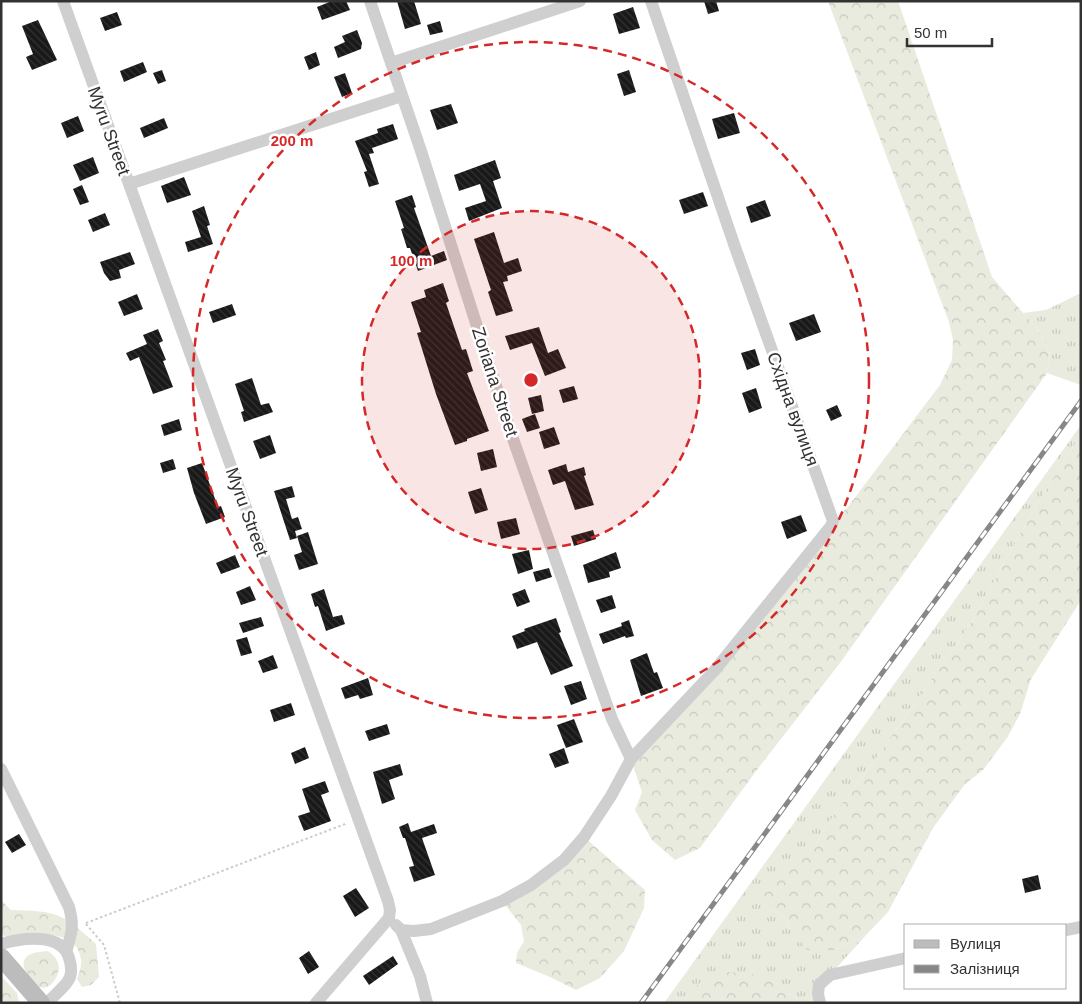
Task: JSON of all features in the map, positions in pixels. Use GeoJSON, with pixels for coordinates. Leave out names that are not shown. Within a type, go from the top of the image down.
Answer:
{"type":"FeatureCollection","features":[{"type":"Feature","properties":{"kind":"main road"},"geometry":{"type":"LineString","coordinates":[[1,956],[41,1003]]}},
{"type":"Feature","properties":{"kind":"street","name":"Myru Street"},"geometry":{"type":"LineString","coordinates":[[63,1],[388,901],[389,918]]}},
{"type":"Feature","properties":{"kind":"street","name":"Zoriana Street"},"geometry":{"type":"LineString","coordinates":[[370,1],[392,63],[512,436],[612,719],[631,759]]}},
{"type":"Feature","properties":{"kind":"street"},"geometry":{"type":"LineString","coordinates":[[392,63],[580,1]]}},
{"type":"Feature","properties":{"kind":"street","name":"Східна вулиця"},"geometry":{"type":"LineString","coordinates":[[631,759],[716,670],[831,526],[833,521],[735,247],[651,1]]}},
{"type":"Feature","properties":{"kind":"street"},"geometry":{"type":"LineString","coordinates":[[129,184],[402,96]]}},
{"type":"Feature","properties":{"kind":"street"},"geometry":{"type":"LineString","coordinates":[[401,930],[414,932],[431,929],[502,901],[531,886],[564,860],[584,837],[611,796],[631,759]]}},
{"type":"Feature","properties":{"kind":"street"},"geometry":{"type":"LineString","coordinates":[[1,769],[70,907],[73,923],[67,949],[71,964],[70,978],[47,1003]]}},
{"type":"Feature","properties":{"kind":"street"},"geometry":{"type":"LineString","coordinates":[[316,1003],[389,918],[401,930],[420,976],[427,1003]]}},
{"type":"Feature","properties":{"kind":"street"},"geometry":{"type":"LineString","coordinates":[[1067,930],[1080,929]]}},
{"type":"Feature","properties":{"kind":"street"},"geometry":{"type":"LineString","coordinates":[[1,944],[33,939],[54,942],[67,949]]}},
{"type":"Feature","properties":{"kind":"street"},"geometry":{"type":"LineString","coordinates":[[820,1003],[819,985],[830,975],[904,958]]}},
{"type":"Feature","properties":{"kind":"street"},"geometry":{"type":"LineString","coordinates":[[26,985],[27,1003]]}},
{"type":"Feature","properties":{"kind":"path"},"geometry":{"type":"LineString","coordinates":[[120,1003],[104,945],[86,923],[345,824],[355,809]]}},
{"type":"Feature","properties":{"kind":"green space"},"geometry":{"type":"Polygon","coordinates":[[[828,1],[898,1],[992,277],[1038,329],[1050,354],[1047,373],[840,663],[759,767],[700,848],[675,860],[652,840],[635,810],[642,792],[631,759],[715,670],[833,521],[847,508],[940,385],[952,360],[953,340],[949,322],[828,1]]]}},
{"type":"Feature","properties":{"kind":"green space"},"geometry":{"type":"Polygon","coordinates":[[[1081,293],[1081,385],[1047,373],[1050,354],[1038,329],[1023,313],[1046,310],[1081,293]]]}},
{"type":"Feature","properties":{"kind":"green space"},"geometry":{"type":"Polygon","coordinates":[[[1081,425],[1081,434],[1037,504],[969,626],[874,761],[837,810],[815,845],[801,856],[767,908],[783,916],[792,931],[835,950],[867,934],[819,985],[820,1003],[802,1003],[775,982],[698,984],[682,1003],[664,1003],[1081,425]]]}},
{"type":"Feature","properties":{"kind":"green space"},"geometry":{"type":"Polygon","coordinates":[[[1081,434],[1081,600],[1031,679],[1020,714],[1007,738],[983,770],[965,784],[933,828],[888,912],[867,934],[835,950],[807,950],[783,916],[767,908],[763,896],[777,874],[815,845],[837,810],[874,761],[969,626],[1037,504],[1081,434]]]}},
{"type":"Feature","properties":{"kind":"green space"},"geometry":{"type":"Polygon","coordinates":[[[584,837],[645,890],[644,908],[624,951],[600,978],[576,990],[516,963],[517,953],[524,941],[521,925],[502,901],[584,837]]]}},
{"type":"Feature","properties":{"kind":"green space"},"geometry":{"type":"Polygon","coordinates":[[[1,900],[11,910],[49,913],[75,926],[96,944],[99,977],[91,985],[82,987],[77,979],[81,962],[78,949],[62,937],[39,934],[7,937],[1,934],[1,900]]]}},
{"type":"Feature","properties":{"kind":"green space"},"geometry":{"type":"Polygon","coordinates":[[[48,951],[54,956],[59,968],[54,982],[46,987],[42,987],[36,984],[29,976],[24,963],[31,954],[48,951]]]}},
{"type":"Feature","properties":{"kind":"green space"},"geometry":{"type":"Polygon","coordinates":[[[728,972],[753,974],[775,982],[802,1003],[682,1003],[698,984],[728,972]]]}},
{"type":"Feature","properties":{"kind":"green space"},"geometry":{"type":"Polygon","coordinates":[[[1,976],[17,993],[19,1003],[1,1003],[1,976]]]}},
{"type":"Feature","properties":{"kind":"building"},"geometry":{"type":"Polygon","coordinates":[[[332,1],[346,1],[350,10],[322,20],[317,7],[332,1]]]}},
{"type":"Feature","properties":{"kind":"building"},"geometry":{"type":"Polygon","coordinates":[[[397,1],[414,1],[421,24],[405,29],[397,1]]]}},
{"type":"Feature","properties":{"kind":"building"},"geometry":{"type":"Polygon","coordinates":[[[704,1],[716,1],[719,11],[708,14],[704,1]]]}},
{"type":"Feature","properties":{"kind":"building"},"geometry":{"type":"Polygon","coordinates":[[[633,7],[640,28],[619,34],[613,14],[633,7]]]}},
{"type":"Feature","properties":{"kind":"building"},"geometry":{"type":"Polygon","coordinates":[[[117,12],[122,25],[105,31],[100,18],[117,12]]]}},
{"type":"Feature","properties":{"kind":"building"},"geometry":{"type":"Polygon","coordinates":[[[38,20],[57,60],[32,70],[26,57],[33,54],[22,26],[38,20]]]}},
{"type":"Feature","properties":{"kind":"building"},"geometry":{"type":"Polygon","coordinates":[[[440,21],[443,32],[430,35],[427,25],[440,21]]]}},
{"type":"Feature","properties":{"kind":"building"},"geometry":{"type":"Polygon","coordinates":[[[357,30],[362,43],[361,49],[338,58],[334,47],[345,42],[342,36],[357,30]]]}},
{"type":"Feature","properties":{"kind":"building"},"geometry":{"type":"Polygon","coordinates":[[[316,52],[320,65],[309,70],[304,57],[316,52]]]}},
{"type":"Feature","properties":{"kind":"building"},"geometry":{"type":"Polygon","coordinates":[[[143,62],[147,72],[124,82],[120,71],[143,62]]]}},
{"type":"Feature","properties":{"kind":"building"},"geometry":{"type":"Polygon","coordinates":[[[162,70],[166,81],[158,84],[153,73],[162,70]]]}},
{"type":"Feature","properties":{"kind":"building"},"geometry":{"type":"Polygon","coordinates":[[[629,70],[636,92],[624,96],[617,74],[629,70]]]}},
{"type":"Feature","properties":{"kind":"building"},"geometry":{"type":"Polygon","coordinates":[[[345,73],[352,93],[342,97],[334,77],[345,73]]]}},
{"type":"Feature","properties":{"kind":"building"},"geometry":{"type":"Polygon","coordinates":[[[451,104],[458,123],[437,130],[430,110],[451,104]]]}},
{"type":"Feature","properties":{"kind":"building"},"geometry":{"type":"Polygon","coordinates":[[[734,113],[740,133],[718,139],[712,119],[734,113]]]}},
{"type":"Feature","properties":{"kind":"building"},"geometry":{"type":"Polygon","coordinates":[[[78,116],[84,131],[67,138],[61,123],[78,116]]]}},
{"type":"Feature","properties":{"kind":"building"},"geometry":{"type":"Polygon","coordinates":[[[164,118],[168,128],[144,138],[140,128],[164,118]]]}},
{"type":"Feature","properties":{"kind":"building"},"geometry":{"type":"Polygon","coordinates":[[[393,124],[398,139],[372,148],[374,153],[369,154],[379,184],[369,187],[364,172],[367,171],[355,141],[378,133],[377,129],[393,124]]]}},
{"type":"Feature","properties":{"kind":"building"},"geometry":{"type":"Polygon","coordinates":[[[93,157],[99,173],[80,181],[73,165],[93,157]]]}},
{"type":"Feature","properties":{"kind":"building"},"geometry":{"type":"Polygon","coordinates":[[[495,160],[501,178],[493,181],[502,208],[469,221],[465,208],[486,201],[480,184],[459,191],[454,175],[495,160]]]}},
{"type":"Feature","properties":{"kind":"building"},"geometry":{"type":"Polygon","coordinates":[[[184,177],[191,195],[167,203],[161,186],[184,177]]]}},
{"type":"Feature","properties":{"kind":"building"},"geometry":{"type":"Polygon","coordinates":[[[82,185],[89,202],[80,205],[73,189],[82,185]]]}},
{"type":"Feature","properties":{"kind":"building"},"geometry":{"type":"Polygon","coordinates":[[[703,192],[708,206],[684,214],[679,200],[703,192]]]}},
{"type":"Feature","properties":{"kind":"building"},"geometry":{"type":"Polygon","coordinates":[[[412,195],[416,207],[414,208],[431,256],[444,251],[447,260],[418,271],[410,248],[407,248],[401,229],[404,228],[395,201],[412,195]]]}},
{"type":"Feature","properties":{"kind":"building"},"geometry":{"type":"Polygon","coordinates":[[[765,200],[771,216],[751,223],[746,207],[765,200]]]}},
{"type":"Feature","properties":{"kind":"building"},"geometry":{"type":"Polygon","coordinates":[[[204,206],[210,225],[207,226],[213,244],[188,252],[185,242],[201,237],[192,211],[204,206]]]}},
{"type":"Feature","properties":{"kind":"building"},"geometry":{"type":"Polygon","coordinates":[[[105,213],[110,225],[93,232],[88,220],[105,213]]]}},
{"type":"Feature","properties":{"kind":"building"},"geometry":{"type":"Polygon","coordinates":[[[494,232],[504,263],[518,258],[522,271],[507,276],[508,281],[503,282],[513,311],[496,316],[488,292],[491,290],[474,239],[494,232]]]}},
{"type":"Feature","properties":{"kind":"building"},"geometry":{"type":"Polygon","coordinates":[[[130,252],[135,264],[119,270],[121,278],[110,281],[104,273],[100,262],[130,252]]]}},
{"type":"Feature","properties":{"kind":"building"},"geometry":{"type":"Polygon","coordinates":[[[443,283],[449,301],[446,303],[462,350],[466,349],[473,371],[467,373],[489,431],[455,445],[436,394],[417,333],[421,332],[411,302],[426,297],[424,290],[443,283]]]}},
{"type":"Feature","properties":{"kind":"building"},"geometry":{"type":"Polygon","coordinates":[[[137,294],[143,309],[124,316],[118,302],[137,294]]]}},
{"type":"Feature","properties":{"kind":"building"},"geometry":{"type":"Polygon","coordinates":[[[232,304],[236,315],[213,323],[209,312],[232,304]]]}},
{"type":"Feature","properties":{"kind":"building"},"geometry":{"type":"Polygon","coordinates":[[[814,314],[821,332],[796,341],[789,323],[814,314]]]}},
{"type":"Feature","properties":{"kind":"building"},"geometry":{"type":"Polygon","coordinates":[[[539,327],[548,353],[558,349],[566,368],[545,376],[532,343],[510,350],[505,336],[539,327]]]}},
{"type":"Feature","properties":{"kind":"building"},"geometry":{"type":"Polygon","coordinates":[[[158,329],[163,341],[159,343],[166,360],[163,361],[173,387],[153,394],[139,357],[130,361],[126,353],[147,344],[143,335],[158,329]]]}},
{"type":"Feature","properties":{"kind":"building"},"geometry":{"type":"Polygon","coordinates":[[[755,349],[760,365],[747,370],[741,353],[755,349]]]}},
{"type":"Feature","properties":{"kind":"building"},"geometry":{"type":"Polygon","coordinates":[[[252,378],[261,405],[269,403],[273,412],[244,422],[241,412],[244,411],[235,384],[252,378]]]}},
{"type":"Feature","properties":{"kind":"building"},"geometry":{"type":"Polygon","coordinates":[[[574,386],[578,399],[563,403],[559,390],[574,386]]]}},
{"type":"Feature","properties":{"kind":"building"},"geometry":{"type":"Polygon","coordinates":[[[756,388],[762,408],[749,413],[742,393],[756,388]]]}},
{"type":"Feature","properties":{"kind":"building"},"geometry":{"type":"Polygon","coordinates":[[[541,395],[544,411],[532,414],[528,398],[541,395]]]}},
{"type":"Feature","properties":{"kind":"building"},"geometry":{"type":"Polygon","coordinates":[[[837,405],[842,416],[831,421],[826,410],[837,405]]]}},
{"type":"Feature","properties":{"kind":"building"},"geometry":{"type":"Polygon","coordinates":[[[535,414],[540,428],[527,432],[522,419],[535,414]]]}},
{"type":"Feature","properties":{"kind":"building"},"geometry":{"type":"Polygon","coordinates":[[[179,419],[182,430],[164,436],[161,425],[179,419]]]}},
{"type":"Feature","properties":{"kind":"building"},"geometry":{"type":"Polygon","coordinates":[[[554,427],[560,444],[544,449],[539,432],[554,427]]]}},
{"type":"Feature","properties":{"kind":"building"},"geometry":{"type":"Polygon","coordinates":[[[270,435],[276,453],[260,459],[253,441],[270,435]]]}},
{"type":"Feature","properties":{"kind":"building"},"geometry":{"type":"Polygon","coordinates":[[[493,449],[497,467],[481,471],[477,453],[493,449]]]}},
{"type":"Feature","properties":{"kind":"building"},"geometry":{"type":"Polygon","coordinates":[[[173,459],[176,469],[163,473],[160,463],[173,459]]]}},
{"type":"Feature","properties":{"kind":"building"},"geometry":{"type":"Polygon","coordinates":[[[202,463],[218,507],[221,506],[225,517],[206,524],[187,468],[202,463]]]}},
{"type":"Feature","properties":{"kind":"building"},"geometry":{"type":"Polygon","coordinates":[[[566,464],[568,472],[584,467],[586,475],[584,476],[594,505],[575,510],[565,481],[553,485],[548,470],[566,464]]]}},
{"type":"Feature","properties":{"kind":"building"},"geometry":{"type":"Polygon","coordinates":[[[292,486],[295,497],[286,499],[292,519],[298,517],[302,529],[295,531],[297,538],[290,540],[274,491],[292,486]]]}},
{"type":"Feature","properties":{"kind":"building"},"geometry":{"type":"Polygon","coordinates":[[[481,488],[488,510],[475,514],[468,492],[481,488]]]}},
{"type":"Feature","properties":{"kind":"building"},"geometry":{"type":"Polygon","coordinates":[[[801,515],[807,531],[787,539],[781,522],[801,515]]]}},
{"type":"Feature","properties":{"kind":"building"},"geometry":{"type":"Polygon","coordinates":[[[516,518],[520,534],[501,539],[497,522],[516,518]]]}},
{"type":"Feature","properties":{"kind":"building"},"geometry":{"type":"Polygon","coordinates":[[[593,530],[596,539],[574,546],[571,536],[593,530]]]}},
{"type":"Feature","properties":{"kind":"building"},"geometry":{"type":"Polygon","coordinates":[[[308,532],[318,564],[299,570],[294,555],[302,552],[297,536],[308,532]]]}},
{"type":"Feature","properties":{"kind":"building"},"geometry":{"type":"Polygon","coordinates":[[[529,550],[533,569],[518,574],[512,554],[529,550]]]}},
{"type":"Feature","properties":{"kind":"building"},"geometry":{"type":"Polygon","coordinates":[[[616,552],[621,568],[609,572],[610,577],[588,583],[583,565],[616,552]]]}},
{"type":"Feature","properties":{"kind":"building"},"geometry":{"type":"Polygon","coordinates":[[[235,555],[240,567],[221,574],[216,563],[235,555]]]}},
{"type":"Feature","properties":{"kind":"building"},"geometry":{"type":"Polygon","coordinates":[[[549,568],[552,577],[536,582],[533,572],[549,568]]]}},
{"type":"Feature","properties":{"kind":"building"},"geometry":{"type":"Polygon","coordinates":[[[250,586],[256,600],[241,605],[236,592],[250,586]]]}},
{"type":"Feature","properties":{"kind":"building"},"geometry":{"type":"Polygon","coordinates":[[[324,589],[333,617],[342,615],[345,624],[326,631],[318,606],[315,607],[311,594],[324,589]]]}},
{"type":"Feature","properties":{"kind":"building"},"geometry":{"type":"Polygon","coordinates":[[[525,589],[530,602],[517,607],[512,594],[525,589]]]}},
{"type":"Feature","properties":{"kind":"building"},"geometry":{"type":"Polygon","coordinates":[[[612,595],[616,608],[601,613],[596,600],[612,595]]]}},
{"type":"Feature","properties":{"kind":"building"},"geometry":{"type":"Polygon","coordinates":[[[261,617],[264,626],[243,633],[239,623],[261,617]]]}},
{"type":"Feature","properties":{"kind":"building"},"geometry":{"type":"Polygon","coordinates":[[[556,618],[561,632],[559,633],[573,666],[551,675],[537,642],[517,649],[512,636],[525,631],[524,629],[556,618]]]}},
{"type":"Feature","properties":{"kind":"building"},"geometry":{"type":"Polygon","coordinates":[[[629,620],[634,636],[626,638],[625,636],[603,644],[599,634],[622,626],[621,623],[629,620]]]}},
{"type":"Feature","properties":{"kind":"building"},"geometry":{"type":"Polygon","coordinates":[[[247,637],[252,653],[241,656],[236,640],[247,637]]]}},
{"type":"Feature","properties":{"kind":"building"},"geometry":{"type":"Polygon","coordinates":[[[647,653],[654,673],[657,672],[663,688],[641,696],[630,660],[647,653]]]}},
{"type":"Feature","properties":{"kind":"building"},"geometry":{"type":"Polygon","coordinates":[[[273,655],[278,668],[263,673],[258,661],[273,655]]]}},
{"type":"Feature","properties":{"kind":"building"},"geometry":{"type":"Polygon","coordinates":[[[368,678],[373,695],[360,699],[358,695],[345,699],[341,688],[368,678]]]}},
{"type":"Feature","properties":{"kind":"building"},"geometry":{"type":"Polygon","coordinates":[[[581,681],[587,699],[571,705],[564,686],[581,681]]]}},
{"type":"Feature","properties":{"kind":"building"},"geometry":{"type":"Polygon","coordinates":[[[291,703],[295,715],[274,722],[270,710],[291,703]]]}},
{"type":"Feature","properties":{"kind":"building"},"geometry":{"type":"Polygon","coordinates":[[[574,719],[583,742],[566,748],[557,725],[574,719]]]}},
{"type":"Feature","properties":{"kind":"building"},"geometry":{"type":"Polygon","coordinates":[[[387,724],[390,734],[369,741],[365,731],[387,724]]]}},
{"type":"Feature","properties":{"kind":"building"},"geometry":{"type":"Polygon","coordinates":[[[305,747],[309,758],[295,764],[291,753],[305,747]]]}},
{"type":"Feature","properties":{"kind":"building"},"geometry":{"type":"Polygon","coordinates":[[[564,748],[569,763],[555,768],[549,754],[564,748]]]}},
{"type":"Feature","properties":{"kind":"building"},"geometry":{"type":"Polygon","coordinates":[[[400,764],[403,775],[389,780],[395,799],[382,804],[373,772],[400,764]]]}},
{"type":"Feature","properties":{"kind":"building"},"geometry":{"type":"Polygon","coordinates":[[[325,781],[329,792],[321,795],[331,821],[304,831],[298,816],[310,812],[302,789],[325,781]]]}},
{"type":"Feature","properties":{"kind":"building"},"geometry":{"type":"Polygon","coordinates":[[[408,823],[411,832],[434,824],[437,833],[422,838],[435,875],[414,882],[409,867],[414,866],[405,838],[403,838],[399,827],[408,823]]]}},
{"type":"Feature","properties":{"kind":"building"},"geometry":{"type":"Polygon","coordinates":[[[19,834],[26,845],[12,853],[5,842],[19,834]]]}},
{"type":"Feature","properties":{"kind":"building"},"geometry":{"type":"Polygon","coordinates":[[[1038,875],[1041,889],[1025,893],[1022,879],[1038,875]]]}},
{"type":"Feature","properties":{"kind":"building"},"geometry":{"type":"Polygon","coordinates":[[[356,888],[369,908],[355,917],[343,896],[356,888]]]}},
{"type":"Feature","properties":{"kind":"building"},"geometry":{"type":"Polygon","coordinates":[[[309,951],[319,967],[308,974],[299,958],[309,951]]]}},
{"type":"Feature","properties":{"kind":"building"},"geometry":{"type":"Polygon","coordinates":[[[393,956],[398,964],[369,985],[363,976],[393,956]]]}},
{"type":"Feature","properties":{"kind":"railway"},"geometry":{"type":"LineString","coordinates":[[641,1003],[1081,401]]}}]}
